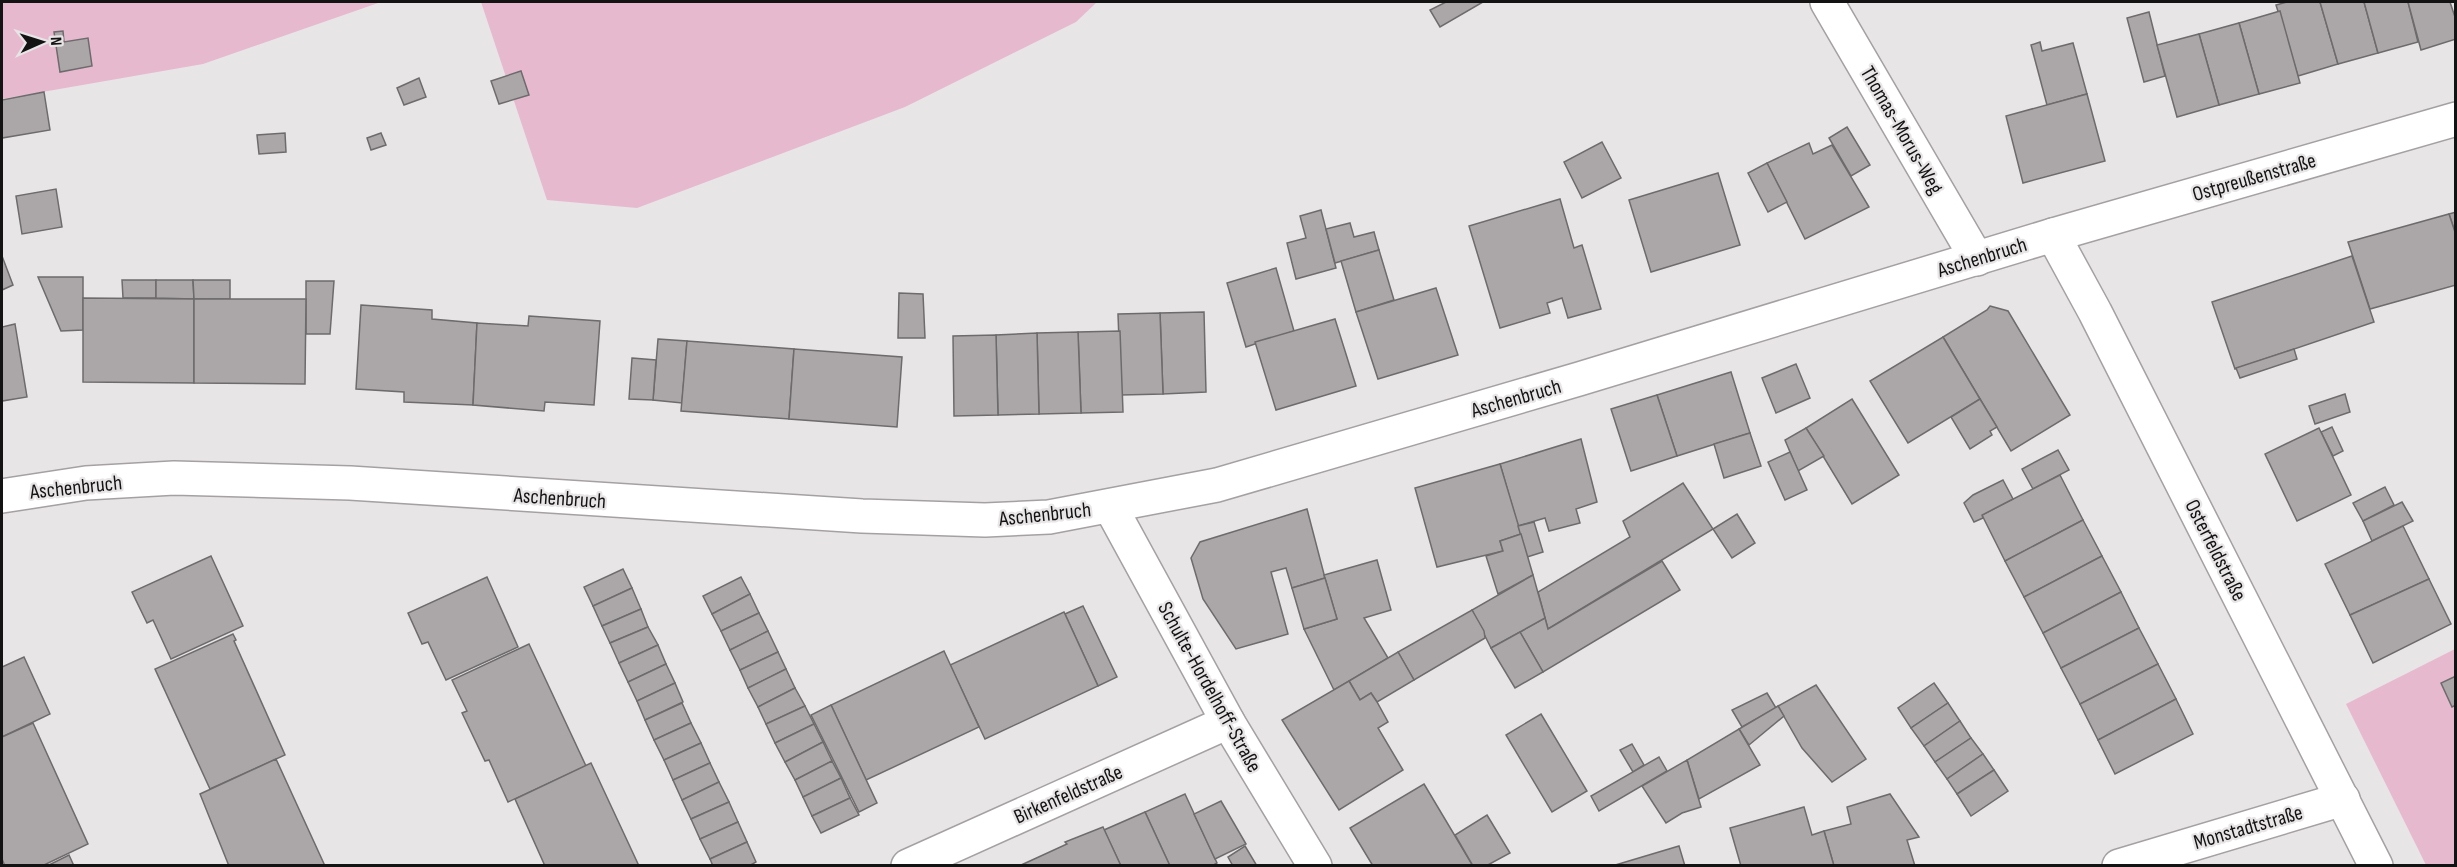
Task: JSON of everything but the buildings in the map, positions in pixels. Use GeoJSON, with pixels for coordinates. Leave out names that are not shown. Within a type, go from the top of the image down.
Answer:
{"type":"FeatureCollection","features":[{"type":"Feature","properties":{"kind":"street","name":"Thomas-Morus-Weg"},"geometry":{"type":"LineString","coordinates":[[1827,2],[1977,259]]}},
{"type":"Feature","properties":{"kind":"street","name":"Ostpreußenstraße"},"geometry":{"type":"LineString","coordinates":[[2053,235],[2456,119]]}},
{"type":"Feature","properties":{"kind":"street","name":"Aschenbruch"},"geometry":{"type":"LineString","coordinates":[[2,496],[86,483],[174,478],[350,483],[629,503],[862,516],[974,520],[1049,517],[1228,482],[2053,235]]}},
{"type":"Feature","properties":{"kind":"street","name":"Osterfeldstraße"},"geometry":{"type":"LineString","coordinates":[[2053,235],[2095,312],[2376,866]]}},
{"type":"Feature","properties":{"kind":"street","name":"Schulte-Hordelhoff-Straße"},"geometry":{"type":"LineString","coordinates":[[1110,506],[1227,722],[1315,866]]}},
{"type":"Feature","properties":{"kind":"street","name":"Birkenfeldstraße"},"geometry":{"type":"LineString","coordinates":[[908,866],[1227,722]]}},
{"type":"Feature","properties":{"kind":"street","name":"Monstadtstraße"},"geometry":{"type":"LineString","coordinates":[[2119,866],[2343,799]]}},
{"type":"Feature","properties":{"kind":"shaded area"},"geometry":{"type":"Polygon","coordinates":[[[2,2],[381,2],[203,64],[2,99],[2,2]]]}},
{"type":"Feature","properties":{"kind":"shaded area"},"geometry":{"type":"Polygon","coordinates":[[[481,2],[1097,2],[1076,22],[905,107],[637,208],[547,200],[481,2]]]}},
{"type":"Feature","properties":{"kind":"shaded area"},"geometry":{"type":"Polygon","coordinates":[[[2455,649],[2455,865],[2426,865],[2346,704],[2455,649]]]}}]}
